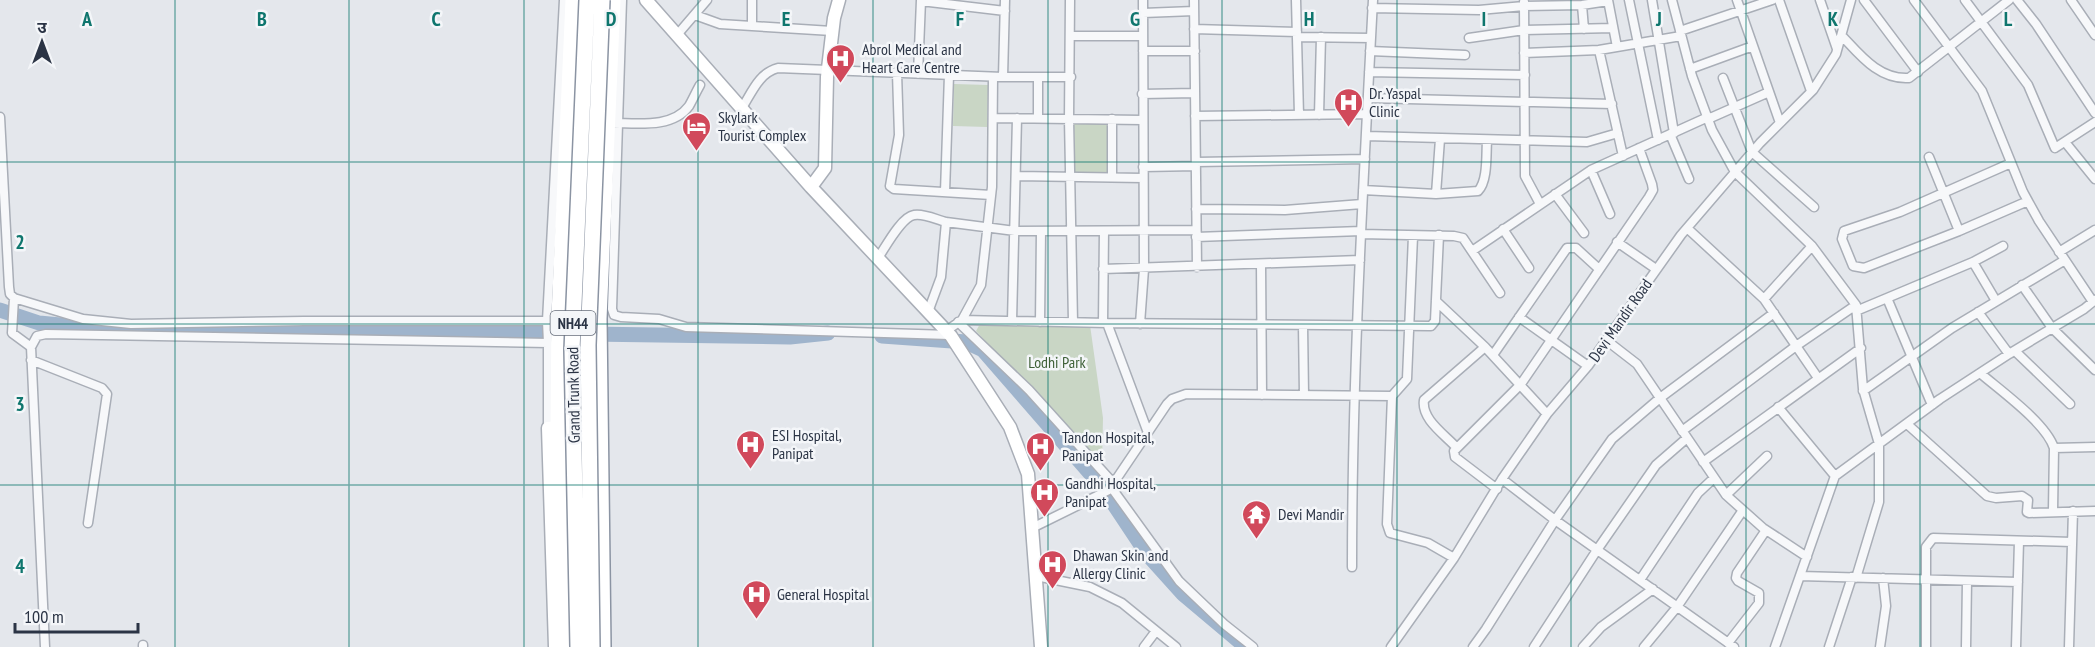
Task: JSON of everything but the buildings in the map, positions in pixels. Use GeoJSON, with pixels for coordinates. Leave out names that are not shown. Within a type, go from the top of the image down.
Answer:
{"type":"FeatureCollection","features":[{"type":"Feature","properties":{"kind":"highway"},"geometry":{"type":"LineString","coordinates":[[563,647],[561,533],[553,428],[551,322],[562,124],[573,0]]}},
{"type":"Feature","properties":{"kind":"highway","name":"Grand Trunk Road"},"geometry":{"type":"LineString","coordinates":[[578,647],[572,350],[587,0]]}},
{"type":"Feature","properties":{"kind":"highway","name":"Grand Trunk Road"},"geometry":{"type":"LineString","coordinates":[[592,647],[588,345],[602,0]]}},
{"type":"Feature","properties":{"kind":"highway"},"geometry":{"type":"LineString","coordinates":[[603,647],[599,319],[612,123],[613,0]]}},
{"type":"Feature","properties":{"kind":"highway"},"geometry":{"type":"LineString","coordinates":[[561,533],[600,533]]}},
{"type":"Feature","properties":{"kind":"street"},"geometry":{"type":"LineString","coordinates":[[564,0],[562,124],[657,123],[671,120],[687,108],[700,85]]}},
{"type":"Feature","properties":{"kind":"street"},"geometry":{"type":"LineString","coordinates":[[622,0],[612,123],[612,309],[616,316],[658,319],[686,327],[951,337]]}},
{"type":"Feature","properties":{"kind":"street"},"geometry":{"type":"LineString","coordinates":[[646,0],[811,187],[951,337],[1010,428],[1028,474],[1041,647]]}},
{"type":"Feature","properties":{"kind":"street"},"geometry":{"type":"LineString","coordinates":[[677,35],[707,0]]}},
{"type":"Feature","properties":{"kind":"street"},"geometry":{"type":"LineString","coordinates":[[752,0],[752,26]]}},
{"type":"Feature","properties":{"kind":"street"},"geometry":{"type":"LineString","coordinates":[[811,187],[825,168],[828,71],[832,31],[839,0]]}},
{"type":"Feature","properties":{"kind":"street"},"geometry":{"type":"LineString","coordinates":[[1003,77],[1005,0]]}},
{"type":"Feature","properties":{"kind":"street"},"geometry":{"type":"LineString","coordinates":[[1070,0],[1069,119],[1073,322]]}},
{"type":"Feature","properties":{"kind":"street"},"geometry":{"type":"LineString","coordinates":[[1140,324],[1144,269],[1143,0]]}},
{"type":"Feature","properties":{"kind":"street"},"geometry":{"type":"LineString","coordinates":[[1194,0],[1197,267]]}},
{"type":"Feature","properties":{"kind":"street"},"geometry":{"type":"LineString","coordinates":[[1296,0],[1299,115]]}},
{"type":"Feature","properties":{"kind":"street"},"geometry":{"type":"LineString","coordinates":[[1629,0],[1658,140]]}},
{"type":"Feature","properties":{"kind":"street"},"geometry":{"type":"LineString","coordinates":[[1652,0],[1672,133],[1689,179]]}},
{"type":"Feature","properties":{"kind":"street"},"geometry":{"type":"LineString","coordinates":[[1672,0],[1690,69],[1708,118],[1735,172],[1812,246],[1856,308],[1863,391],[1880,444],[1879,502],[1829,647]]}},
{"type":"Feature","properties":{"kind":"street"},"geometry":{"type":"LineString","coordinates":[[1737,0],[1780,123]]}},
{"type":"Feature","properties":{"kind":"street"},"geometry":{"type":"LineString","coordinates":[[1524,53],[1599,50],[1658,40],[1772,0]]}},
{"type":"Feature","properties":{"kind":"street"},"geometry":{"type":"LineString","coordinates":[[1779,0],[1811,92]]}},
{"type":"Feature","properties":{"kind":"street"},"geometry":{"type":"LineString","coordinates":[[1820,0],[1838,49]]}},
{"type":"Feature","properties":{"kind":"street"},"geometry":{"type":"LineString","coordinates":[[1850,4],[1864,0],[1918,72]]}},
{"type":"Feature","properties":{"kind":"street"},"geometry":{"type":"LineString","coordinates":[[1775,647],[1835,476],[1932,405],[2012,352],[2093,303],[2028,201],[1982,91],[1914,0]]}},
{"type":"Feature","properties":{"kind":"street"},"geometry":{"type":"LineString","coordinates":[[1965,0],[2028,85],[2054,147],[2057,148],[2095,122]]}},
{"type":"Feature","properties":{"kind":"street"},"geometry":{"type":"LineString","coordinates":[[1842,36],[1867,64],[1877,70],[1905,78],[1918,72],[2009,0]]}},
{"type":"Feature","properties":{"kind":"street"},"geometry":{"type":"LineString","coordinates":[[2017,0],[2036,24],[2095,113]]}},
{"type":"Feature","properties":{"kind":"street"},"geometry":{"type":"LineString","coordinates":[[2071,0],[2095,35]]}},
{"type":"Feature","properties":{"kind":"street"},"geometry":{"type":"LineString","coordinates":[[918,74],[921,1],[1005,11]]}},
{"type":"Feature","properties":{"kind":"street"},"geometry":{"type":"LineString","coordinates":[[1352,567],[1357,325],[1373,4],[1479,10],[1524,3],[1582,5],[1608,1],[1617,47]]}},
{"type":"Feature","properties":{"kind":"street"},"geometry":{"type":"LineString","coordinates":[[1524,3],[1525,176],[1540,204]]}},
{"type":"Feature","properties":{"kind":"street","name":"Devi Mandir Road"},"geometry":{"type":"LineString","coordinates":[[1391,647],[1454,558],[1502,479],[1547,414],[1588,366],[1656,269],[1752,152],[1811,92],[1838,49],[1850,4]]}},
{"type":"Feature","properties":{"kind":"street"},"geometry":{"type":"LineString","coordinates":[[1582,5],[1584,29]]}},
{"type":"Feature","properties":{"kind":"street"},"geometry":{"type":"LineString","coordinates":[[1143,13],[1194,11]]}},
{"type":"Feature","properties":{"kind":"street"},"geometry":{"type":"LineString","coordinates":[[695,15],[720,24],[832,31]]}},
{"type":"Feature","properties":{"kind":"street"},"geometry":{"type":"LineString","coordinates":[[1469,38],[1524,30],[1613,28]]}},
{"type":"Feature","properties":{"kind":"street"},"geometry":{"type":"LineString","coordinates":[[1194,29],[1371,38]]}},
{"type":"Feature","properties":{"kind":"street"},"geometry":{"type":"LineString","coordinates":[[1071,36],[1143,36]]}},
{"type":"Feature","properties":{"kind":"street"},"geometry":{"type":"LineString","coordinates":[[1320,115],[1321,37]]}},
{"type":"Feature","properties":{"kind":"street"},"geometry":{"type":"LineString","coordinates":[[1690,69],[1753,46]]}},
{"type":"Feature","properties":{"kind":"street"},"geometry":{"type":"LineString","coordinates":[[1599,50],[1623,156]]}},
{"type":"Feature","properties":{"kind":"street"},"geometry":{"type":"LineString","coordinates":[[1143,51],[1195,51]]}},
{"type":"Feature","properties":{"kind":"street"},"geometry":{"type":"LineString","coordinates":[[1370,51],[1465,55]]}},
{"type":"Feature","properties":{"kind":"street"},"geometry":{"type":"LineString","coordinates":[[742,108],[762,76],[769,70],[778,68],[993,77],[1071,77]]}},
{"type":"Feature","properties":{"kind":"street"},"geometry":{"type":"LineString","coordinates":[[1369,72],[1525,75]]}},
{"type":"Feature","properties":{"kind":"street"},"geometry":{"type":"LineString","coordinates":[[897,74],[899,135],[890,186],[894,189],[991,195]]}},
{"type":"Feature","properties":{"kind":"street"},"geometry":{"type":"LineString","coordinates":[[945,192],[949,75]]}},
{"type":"Feature","properties":{"kind":"street"},"geometry":{"type":"LineString","coordinates":[[951,337],[981,285],[991,195],[993,77]]}},
{"type":"Feature","properties":{"kind":"street"},"geometry":{"type":"LineString","coordinates":[[1038,77],[1038,118]]}},
{"type":"Feature","properties":{"kind":"street"},"geometry":{"type":"LineString","coordinates":[[1723,78],[1752,152],[1814,207]]}},
{"type":"Feature","properties":{"kind":"street"},"geometry":{"type":"LineString","coordinates":[[1472,251],[1591,170],[1769,92]]}},
{"type":"Feature","properties":{"kind":"street"},"geometry":{"type":"LineString","coordinates":[[1142,94],[1195,93]]}},
{"type":"Feature","properties":{"kind":"street"},"geometry":{"type":"LineString","coordinates":[[1368,98],[1612,104]]}},
{"type":"Feature","properties":{"kind":"street"},"geometry":{"type":"LineString","coordinates":[[1195,116],[1367,114]]}},
{"type":"Feature","properties":{"kind":"street"},"geometry":{"type":"LineString","coordinates":[[0,117],[9,287],[10,294],[14,298],[83,319],[131,324],[304,321],[551,322]]}},
{"type":"Feature","properties":{"kind":"street"},"geometry":{"type":"LineString","coordinates":[[993,118],[1142,120]]}},
{"type":"Feature","properties":{"kind":"street"},"geometry":{"type":"LineString","coordinates":[[1012,321],[1017,118]]}},
{"type":"Feature","properties":{"kind":"street"},"geometry":{"type":"LineString","coordinates":[[1112,119],[1112,177]]}},
{"type":"Feature","properties":{"kind":"street"},"geometry":{"type":"LineString","coordinates":[[1366,136],[1587,142],[1618,133]]}},
{"type":"Feature","properties":{"kind":"street"},"geometry":{"type":"LineString","coordinates":[[1436,194],[1440,139]]}},
{"type":"Feature","properties":{"kind":"street"},"geometry":{"type":"LineString","coordinates":[[1363,190],[1436,194],[1478,191],[1482,187],[1487,141]]}},
{"type":"Feature","properties":{"kind":"street"},"geometry":{"type":"LineString","coordinates":[[2065,142],[2095,179]]}},
{"type":"Feature","properties":{"kind":"street"},"geometry":{"type":"LineString","coordinates":[[1497,489],[1455,457],[1454,451],[1521,384],[1653,190],[1639,148]]}},
{"type":"Feature","properties":{"kind":"street"},"geometry":{"type":"LineString","coordinates":[[1929,157],[1959,231]]}},
{"type":"Feature","properties":{"kind":"street"},"geometry":{"type":"LineString","coordinates":[[1143,166],[1365,159]]}},
{"type":"Feature","properties":{"kind":"street"},"geometry":{"type":"LineString","coordinates":[[2012,163],[1900,212],[1844,231],[1842,239],[1853,266],[1864,268],[2028,201]]}},
{"type":"Feature","properties":{"kind":"street"},"geometry":{"type":"LineString","coordinates":[[1591,170],[1610,214]]}},
{"type":"Feature","properties":{"kind":"street"},"geometry":{"type":"LineString","coordinates":[[1017,176],[1143,178]]}},
{"type":"Feature","properties":{"kind":"street"},"geometry":{"type":"LineString","coordinates":[[1556,194],[1584,233]]}},
{"type":"Feature","properties":{"kind":"street"},"geometry":{"type":"LineString","coordinates":[[1196,209],[1285,210],[1362,204]]}},
{"type":"Feature","properties":{"kind":"street"},"geometry":{"type":"LineString","coordinates":[[878,258],[903,221],[910,216],[920,215],[946,222],[1015,231],[1144,231],[1196,234],[1361,232],[1413,236],[1440,235],[1463,238],[1500,293]]}},
{"type":"Feature","properties":{"kind":"street"},"geometry":{"type":"LineString","coordinates":[[928,312],[942,277],[946,222]]}},
{"type":"Feature","properties":{"kind":"street"},"geometry":{"type":"LineString","coordinates":[[1688,228],[1764,299],[1818,378]]}},
{"type":"Feature","properties":{"kind":"street"},"geometry":{"type":"LineString","coordinates":[[1503,230],[1529,268]]}},
{"type":"Feature","properties":{"kind":"street"},"geometry":{"type":"LineString","coordinates":[[2059,252],[2095,230]]}},
{"type":"Feature","properties":{"kind":"street"},"geometry":{"type":"LineString","coordinates":[[1040,322],[1041,231]]}},
{"type":"Feature","properties":{"kind":"street"},"geometry":{"type":"LineString","coordinates":[[1104,231],[1105,323],[1148,430]]}},
{"type":"Feature","properties":{"kind":"street"},"geometry":{"type":"LineString","coordinates":[[960,321],[1431,326],[1434,324],[1440,235]]}},
{"type":"Feature","properties":{"kind":"street"},"geometry":{"type":"LineString","coordinates":[[1413,236],[1407,379],[1392,396],[1387,524],[1390,533],[1428,543],[1454,558]]}},
{"type":"Feature","properties":{"kind":"street"},"geometry":{"type":"LineString","coordinates":[[1617,242],[1656,269]]}},
{"type":"Feature","properties":{"kind":"street"},"geometry":{"type":"LineString","coordinates":[[1764,299],[1812,246]]}},
{"type":"Feature","properties":{"kind":"street"},"geometry":{"type":"LineString","coordinates":[[1534,647],[1656,465],[1684,435],[1796,346],[1856,308],[1887,298],[1973,262],[2003,246]]}},
{"type":"Feature","properties":{"kind":"street"},"geometry":{"type":"LineString","coordinates":[[1493,355],[1567,248],[1576,248],[1599,269]]}},
{"type":"Feature","properties":{"kind":"street"},"geometry":{"type":"LineString","coordinates":[[1103,269],[1360,260]]}},
{"type":"Feature","properties":{"kind":"street"},"geometry":{"type":"LineString","coordinates":[[1863,391],[1978,312],[2064,260]]}},
{"type":"Feature","properties":{"kind":"street"},"geometry":{"type":"LineString","coordinates":[[1973,262],[1996,301]]}},
{"type":"Feature","properties":{"kind":"street"},"geometry":{"type":"LineString","coordinates":[[1261,264],[1262,395]]}},
{"type":"Feature","properties":{"kind":"street"},"geometry":{"type":"LineString","coordinates":[[2022,285],[2052,328],[2095,370]]}},
{"type":"Feature","properties":{"kind":"street"},"geometry":{"type":"LineString","coordinates":[[14,298],[12,333],[31,346]]}},
{"type":"Feature","properties":{"kind":"street"},"geometry":{"type":"LineString","coordinates":[[1887,298],[1932,405]]}},
{"type":"Feature","properties":{"kind":"street"},"geometry":{"type":"LineString","coordinates":[[1436,301],[1493,355],[1547,414]]}},
{"type":"Feature","properties":{"kind":"street"},"geometry":{"type":"LineString","coordinates":[[1978,312],[2012,352],[2070,404]]}},
{"type":"Feature","properties":{"kind":"street"},"geometry":{"type":"LineString","coordinates":[[1473,647],[1555,520],[1612,439],[1660,398],[1774,313]]}},
{"type":"Feature","properties":{"kind":"street"},"geometry":{"type":"LineString","coordinates":[[1519,317],[1588,366]]}},
{"type":"Feature","properties":{"kind":"street"},"geometry":{"type":"LineString","coordinates":[[960,321],[1029,390],[1111,487],[1179,581],[1224,624],[1253,647]]}},
{"type":"Feature","properties":{"kind":"street"},"geometry":{"type":"LineString","coordinates":[[1303,325],[1304,395]]}},
{"type":"Feature","properties":{"kind":"street"},"geometry":{"type":"LineString","coordinates":[[45,647],[31,360],[31,346],[38,336],[46,334],[551,345]]}},
{"type":"Feature","properties":{"kind":"street"},"geometry":{"type":"LineString","coordinates":[[1606,340],[1637,364],[1726,495],[1766,530],[1807,556]]}},
{"type":"Feature","properties":{"kind":"street"},"geometry":{"type":"LineString","coordinates":[[1456,447],[1426,416],[1424,400],[1485,347]]}},
{"type":"Feature","properties":{"kind":"street"},"geometry":{"type":"LineString","coordinates":[[1703,462],[1861,348]]}},
{"type":"Feature","properties":{"kind":"street"},"geometry":{"type":"LineString","coordinates":[[31,360],[102,388],[107,394],[87,523]]}},
{"type":"Feature","properties":{"kind":"street"},"geometry":{"type":"LineString","coordinates":[[1980,373],[2051,438],[2054,448],[2053,511]]}},
{"type":"Feature","properties":{"kind":"street"},"geometry":{"type":"LineString","coordinates":[[1032,528],[1100,495],[1111,487],[1167,404],[1178,396],[1186,394],[1392,396]]}},
{"type":"Feature","properties":{"kind":"street"},"geometry":{"type":"LineString","coordinates":[[1778,406],[1835,476]]}},
{"type":"Feature","properties":{"kind":"street"},"geometry":{"type":"LineString","coordinates":[[1907,424],[1987,496],[1996,498],[2022,496],[2028,500],[2028,513],[2095,512]]}},
{"type":"Feature","properties":{"kind":"street"},"geometry":{"type":"LineString","coordinates":[[553,428],[555,647]]}},
{"type":"Feature","properties":{"kind":"street"},"geometry":{"type":"LineString","coordinates":[[2054,448],[2095,447]]}},
{"type":"Feature","properties":{"kind":"street"},"geometry":{"type":"LineString","coordinates":[[1726,495],[1767,456]]}},
{"type":"Feature","properties":{"kind":"street"},"geometry":{"type":"LineString","coordinates":[[1640,580],[1698,493],[1714,478]]}},
{"type":"Feature","properties":{"kind":"street"},"geometry":{"type":"LineString","coordinates":[[1502,479],[1555,520],[1731,645],[1759,603],[1759,593],[1738,581],[1737,573],[1766,530]]}},
{"type":"Feature","properties":{"kind":"street"},"geometry":{"type":"LineString","coordinates":[[1644,647],[1677,607],[1743,510]]}},
{"type":"Feature","properties":{"kind":"street"},"geometry":{"type":"LineString","coordinates":[[2068,647],[2073,511]]}},
{"type":"Feature","properties":{"kind":"street"},"geometry":{"type":"LineString","coordinates":[[1926,647],[1926,547],[1933,538],[2072,542]]}},
{"type":"Feature","properties":{"kind":"street"},"geometry":{"type":"LineString","coordinates":[[2016,647],[2019,541]]}},
{"type":"Feature","properties":{"kind":"street"},"geometry":{"type":"LineString","coordinates":[[1036,576],[1090,587],[1122,603],[1176,647]]}},
{"type":"Feature","properties":{"kind":"street"},"geometry":{"type":"LineString","coordinates":[[1800,576],[2018,582]]}},
{"type":"Feature","properties":{"kind":"street"},"geometry":{"type":"LineString","coordinates":[[1880,647],[1886,606],[1883,578]]}},
{"type":"Feature","properties":{"kind":"street"},"geometry":{"type":"LineString","coordinates":[[1966,647],[1967,581]]}},
{"type":"Feature","properties":{"kind":"street"},"geometry":{"type":"LineString","coordinates":[[1583,647],[1601,627],[1653,589]]}},
{"type":"Feature","properties":{"kind":"street"},"geometry":{"type":"LineString","coordinates":[[1143,647],[1156,631]]}},
{"type":"Feature","properties":{"kind":"green space"},"geometry":{"type":"Polygon","coordinates":[[[954,84],[988,85],[987,127],[953,126],[954,84]]]}},
{"type":"Feature","properties":{"kind":"green space"},"geometry":{"type":"Polygon","coordinates":[[[1074,123],[1107,123],[1108,172],[1075,172],[1074,123]]]}},
{"type":"Feature","properties":{"kind":"green space","name":"Lodhi Park"},"geometry":{"type":"Polygon","coordinates":[[[981,322],[1090,325],[1103,418],[1102,463],[1100,464],[976,331],[981,322]]]}},
{"type":"Feature","properties":{"kind":"waterway"},"geometry":{"type":"LineString","coordinates":[[0,310],[39,323],[124,331],[397,330],[564,334]]}},
{"type":"Feature","properties":{"kind":"waterway"},"geometry":{"type":"LineString","coordinates":[[588,334],[790,337],[828,333]]}},
{"type":"Feature","properties":{"kind":"waterway"},"geometry":{"type":"LineString","coordinates":[[882,336],[966,342],[983,350],[1103,488],[1147,554],[1183,594],[1246,647]]}},
{"type":"Feature","properties":{"kind":"place","name":"Abrol Medical and Heart Care Centre"},"geometry":{"type":"Point","coordinates":[841,84]}},
{"type":"Feature","properties":{"kind":"place","name":"Dr. Yaspal Clinic"},"geometry":{"type":"Point","coordinates":[1348,128]}},
{"type":"Feature","properties":{"kind":"place","name":"Skylark Tourist Complex"},"geometry":{"type":"Point","coordinates":[697,152]}},
{"type":"Feature","properties":{"kind":"place","name":"ESI Hospital, Panipat"},"geometry":{"type":"Point","coordinates":[751,470]}},
{"type":"Feature","properties":{"kind":"place","name":"Tandon Hospital, Panipat"},"geometry":{"type":"Point","coordinates":[1041,472]}},
{"type":"Feature","properties":{"kind":"place","name":"Gandhi Hospital, Panipat"},"geometry":{"type":"Point","coordinates":[1044,518]}},
{"type":"Feature","properties":{"kind":"place","name":"Devi Mandir"},"geometry":{"type":"Point","coordinates":[1257,540]}},
{"type":"Feature","properties":{"kind":"place","name":"Dhawan Skin and Allergy Clinic"},"geometry":{"type":"Point","coordinates":[1052,590]}},
{"type":"Feature","properties":{"kind":"place","name":"General Hospital"},"geometry":{"type":"Point","coordinates":[756,620]}}]}
